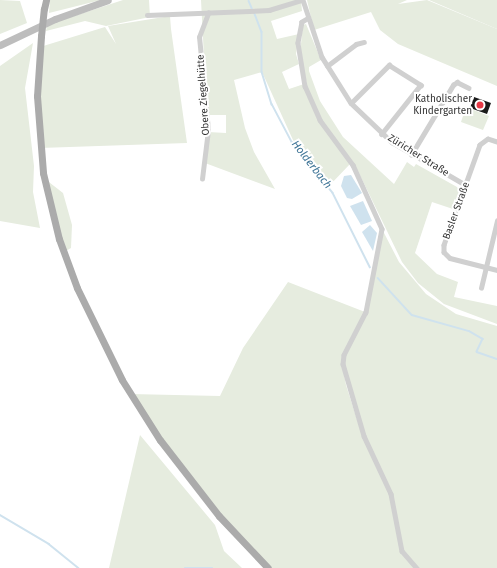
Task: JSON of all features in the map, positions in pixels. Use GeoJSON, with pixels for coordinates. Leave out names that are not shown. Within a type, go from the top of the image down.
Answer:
{"type":"FeatureCollection","features":[{"type":"Feature","properties":{"kind":"main road"},"geometry":{"type":"LineString","coordinates":[[46,0],[41,36],[37,96],[43,173],[59,239],[77,288],[122,380],[160,440],[219,516],[268,568]]}},
{"type":"Feature","properties":{"kind":"main road"},"geometry":{"type":"LineString","coordinates":[[0,45],[55,19],[108,0]]}},
{"type":"Feature","properties":{"kind":"street"},"geometry":{"type":"LineString","coordinates":[[147,15],[269,10],[302,0]]}},
{"type":"Feature","properties":{"kind":"street","name":"Züricher Straße"},"geometry":{"type":"LineString","coordinates":[[302,0],[307,19],[327,66],[351,103],[382,134],[411,155],[466,185]]}},
{"type":"Feature","properties":{"kind":"street","name":"Obere Ziegelhütte"},"geometry":{"type":"LineString","coordinates":[[202,179],[208,130],[199,36],[208,13]]}},
{"type":"Feature","properties":{"kind":"street"},"geometry":{"type":"LineString","coordinates":[[307,19],[302,22],[298,43],[305,86],[320,120],[353,165],[382,229],[366,312],[344,355],[342,364],[364,436],[391,494],[402,551],[417,568]]}},
{"type":"Feature","properties":{"kind":"street"},"geometry":{"type":"LineString","coordinates":[[327,66],[356,44],[364,42]]}},
{"type":"Feature","properties":{"kind":"street"},"geometry":{"type":"LineString","coordinates":[[351,103],[389,65],[421,85],[382,134]]}},
{"type":"Feature","properties":{"kind":"street"},"geometry":{"type":"LineString","coordinates":[[411,155],[453,85],[457,82],[469,88]]}},
{"type":"Feature","properties":{"kind":"street","name":"Basler Straße"},"geometry":{"type":"LineString","coordinates":[[497,142],[488,139],[480,145],[444,245],[444,252],[450,258],[497,270]]}},
{"type":"Feature","properties":{"kind":"street"},"geometry":{"type":"LineString","coordinates":[[481,288],[497,221]]}},
{"type":"Feature","properties":{"kind":"shaded area"},"geometry":{"type":"Polygon","coordinates":[[[0,0],[20,1],[27,23],[0,34],[0,0]]]}},
{"type":"Feature","properties":{"kind":"shaded area"},"geometry":{"type":"Polygon","coordinates":[[[50,0],[101,0],[49,13],[50,0]]]}},
{"type":"Feature","properties":{"kind":"shaded area"},"geometry":{"type":"Polygon","coordinates":[[[123,0],[149,0],[150,17],[106,26],[85,21],[46,31],[47,25],[123,0]]]}},
{"type":"Feature","properties":{"kind":"shaded area"},"geometry":{"type":"Polygon","coordinates":[[[201,0],[301,0],[302,11],[271,21],[277,39],[299,34],[296,54],[299,64],[282,72],[289,89],[304,84],[319,121],[350,164],[330,185],[293,140],[262,72],[234,80],[245,128],[254,152],[275,189],[205,163],[208,132],[226,133],[226,115],[207,115],[201,0]]]}},
{"type":"Feature","properties":{"kind":"shaded area"},"geometry":{"type":"Polygon","coordinates":[[[307,0],[407,0],[398,4],[427,0],[497,29],[497,86],[398,44],[380,30],[371,12],[314,30],[307,0]]]}},
{"type":"Feature","properties":{"kind":"shaded area"},"geometry":{"type":"Polygon","coordinates":[[[429,0],[497,0],[497,29],[429,0]]]}},
{"type":"Feature","properties":{"kind":"shaded area"},"geometry":{"type":"Polygon","coordinates":[[[170,16],[187,143],[40,148],[40,47],[105,27],[116,44],[108,26],[170,16]]]}},
{"type":"Feature","properties":{"kind":"shaded area"},"geometry":{"type":"Polygon","coordinates":[[[306,24],[321,60],[309,67],[309,71],[320,101],[343,137],[394,184],[407,162],[414,167],[416,164],[457,187],[460,192],[453,209],[432,202],[415,253],[437,274],[458,282],[454,297],[497,306],[497,324],[444,304],[418,283],[402,262],[358,171],[320,118],[308,89],[300,53],[303,25],[306,24]]]}},
{"type":"Feature","properties":{"kind":"shaded area"},"geometry":{"type":"Polygon","coordinates":[[[33,43],[25,88],[34,166],[33,192],[40,228],[0,221],[0,66],[33,43]]]}},
{"type":"Feature","properties":{"kind":"shaded area"},"geometry":{"type":"Polygon","coordinates":[[[466,107],[489,116],[483,130],[461,122],[466,107]]]}},
{"type":"Feature","properties":{"kind":"shaded area"},"geometry":{"type":"Polygon","coordinates":[[[45,179],[63,193],[72,225],[71,248],[64,252],[45,179]]]}},
{"type":"Feature","properties":{"kind":"shaded area"},"geometry":{"type":"Polygon","coordinates":[[[383,231],[399,262],[426,294],[456,314],[497,326],[497,568],[419,568],[403,551],[392,494],[365,435],[348,384],[344,356],[367,313],[383,231]]]}},
{"type":"Feature","properties":{"kind":"shaded area"},"geometry":{"type":"Polygon","coordinates":[[[288,282],[365,312],[342,364],[346,385],[360,429],[390,495],[402,551],[415,568],[270,568],[216,513],[130,394],[220,396],[243,348],[288,282]]]}},
{"type":"Feature","properties":{"kind":"shaded area"},"geometry":{"type":"Polygon","coordinates":[[[140,435],[215,525],[224,551],[242,568],[109,568],[140,435]]]}},
{"type":"Feature","properties":{"kind":"water"},"geometry":{"type":"Polygon","coordinates":[[[351,175],[362,193],[352,199],[347,198],[341,186],[344,176],[351,175]]]}},
{"type":"Feature","properties":{"kind":"water"},"geometry":{"type":"Polygon","coordinates":[[[363,201],[372,221],[361,225],[350,206],[363,201]]]}},
{"type":"Feature","properties":{"kind":"water"},"geometry":{"type":"Polygon","coordinates":[[[370,225],[377,233],[373,251],[362,232],[370,225]]]}},
{"type":"Feature","properties":{"kind":"building","name":"Katholischer Kindergarten"},"geometry":{"type":"Polygon","coordinates":[[[474,97],[491,103],[487,114],[470,108],[474,97]]]}},
{"type":"Feature","properties":{"kind":"waterway"},"geometry":{"type":"LineString","coordinates":[[249,1],[252,8]]}},
{"type":"Feature","properties":{"kind":"waterway","name":"Holderbach"},"geometry":{"type":"LineString","coordinates":[[255,14],[262,32],[262,72],[272,104],[292,142],[333,193],[370,267]]}},
{"type":"Feature","properties":{"kind":"waterway","name":"Holderbach"},"geometry":{"type":"LineString","coordinates":[[378,278],[412,315],[469,331],[483,339],[477,352],[497,359]]}},
{"type":"Feature","properties":{"kind":"waterway"},"geometry":{"type":"LineString","coordinates":[[0,515],[49,544],[79,568]]}},
{"type":"Feature","properties":{"kind":"waterway"},"geometry":{"type":"LineString","coordinates":[[185,568],[212,568]]}},
{"type":"Feature","properties":{"kind":"place","name":"Katholischer Kindergarten"},"geometry":{"type":"Point","coordinates":[480,105]}}]}
